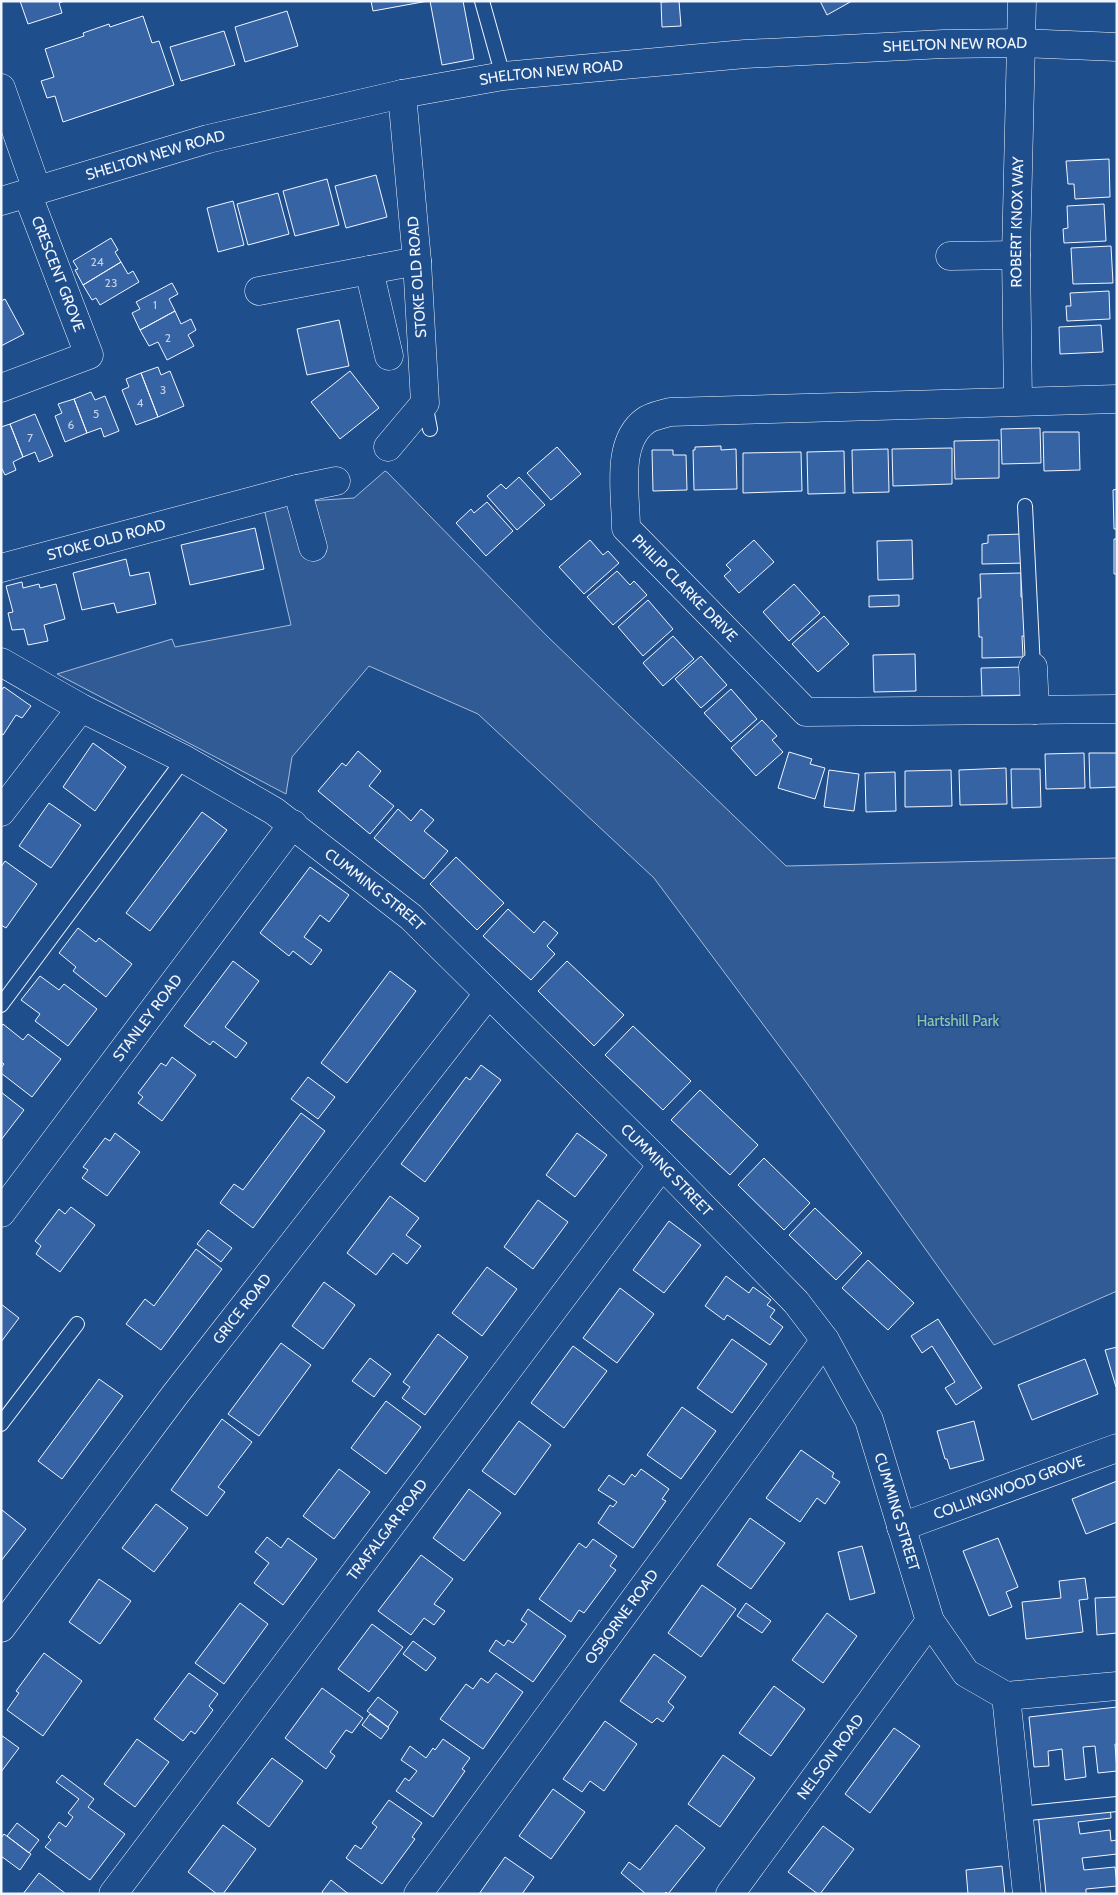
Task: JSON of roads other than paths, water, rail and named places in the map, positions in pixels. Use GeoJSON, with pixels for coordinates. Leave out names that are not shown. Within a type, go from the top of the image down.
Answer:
{"type":"FeatureCollection","features":[{"type":"Feature","properties":{"kind":"street","name":"ROBERT KNOX WAY"},"geometry":{"type":"LineString","coordinates":[[1018,401],[1016,255],[1022,1]]}},
{"type":"Feature","properties":{"kind":"street","name":"SHELTON NEW ROAD"},"geometry":{"type":"LineString","coordinates":[[1,201],[208,138],[402,94],[503,76],[745,54],[944,44],[1021,43],[1117,47]]}},
{"type":"Feature","properties":{"kind":"street","name":"CRESCENT GROVE"},"geometry":{"type":"LineString","coordinates":[[1,88],[32,192],[98,352],[1,388]]}},
{"type":"Feature","properties":{"kind":"street","name":"STOKE OLD ROAD"},"geometry":{"type":"LineString","coordinates":[[388,447],[428,416],[417,261],[402,94]]}},
{"type":"Feature","properties":{"kind":"street"},"geometry":{"type":"LineString","coordinates":[[950,256],[1016,255]]}},
{"type":"Feature","properties":{"kind":"street"},"geometry":{"type":"LineString","coordinates":[[259,291],[417,261]]}},
{"type":"Feature","properties":{"kind":"street"},"geometry":{"type":"LineString","coordinates":[[369,270],[389,356]]}},
{"type":"Feature","properties":{"kind":"street","name":"PHILIP CLARKE DRIVE"},"geometry":{"type":"LineString","coordinates":[[1117,399],[670,412],[646,420],[633,434],[625,455],[626,528],[806,712],[1117,709]]}},
{"type":"Feature","properties":{"kind":"street","name":"STOKE OLD ROAD"},"geometry":{"type":"LineString","coordinates":[[1,568],[297,488],[336,481]]}},
{"type":"Feature","properties":{"kind":"street"},"geometry":{"type":"LineString","coordinates":[[297,488],[313,547]]}},
{"type":"Feature","properties":{"kind":"street","name":"CUMMING STREET"},"geometry":{"type":"LineString","coordinates":[[1,662],[81,708],[184,759],[274,810],[411,918],[662,1165],[796,1302],[825,1340],[868,1420],[930,1620],[966,1672],[1006,1696]]}},
{"type":"Feature","properties":{"kind":"street"},"geometry":{"type":"LineString","coordinates":[[1033,667],[1035,710]]}},
{"type":"Feature","properties":{"kind":"street"},"geometry":{"type":"LineString","coordinates":[[1,812],[81,708]]}},
{"type":"Feature","properties":{"kind":"street","name":"STANLEY ROAD"},"geometry":{"type":"LineString","coordinates":[[1,1213],[293,824]]}},
{"type":"Feature","properties":{"kind":"street","name":"GRICE ROAD"},"geometry":{"type":"LineString","coordinates":[[1,1628],[174,1396],[488,994]]}},
{"type":"Feature","properties":{"kind":"street","name":"TRAFALGAR ROAD"},"geometry":{"type":"LineString","coordinates":[[113,1894],[662,1165]]}},
{"type":"Feature","properties":{"kind":"street","name":"OSBORNE ROAD"},"geometry":{"type":"LineString","coordinates":[[418,1894],[825,1340]]}},
{"type":"Feature","properties":{"kind":"street","name":"COLLINGWOOD GROVE"},"geometry":{"type":"LineString","coordinates":[[901,1527],[1117,1448]]}},
{"type":"Feature","properties":{"kind":"street","name":"NELSON ROAD"},"geometry":{"type":"LineString","coordinates":[[730,1894],[930,1620]]}},
{"type":"Feature","properties":{"kind":"street"},"geometry":{"type":"LineString","coordinates":[[1027,1894],[1006,1696],[1117,1686]]}},
{"type":"Feature","properties":{"kind":"lane"},"geometry":{"type":"LineString","coordinates":[[482,1],[503,76]]}},
{"type":"Feature","properties":{"kind":"lane"},"geometry":{"type":"LineString","coordinates":[[1025,506],[1033,667]]}},
{"type":"Feature","properties":{"kind":"lane"},"geometry":{"type":"LineString","coordinates":[[1,1005],[184,759]]}},
{"type":"Feature","properties":{"kind":"lane"},"geometry":{"type":"LineString","coordinates":[[1,1424],[77,1324]]}},
{"type":"Feature","properties":{"kind":"lane"},"geometry":{"type":"LineString","coordinates":[[1019,1814],[1117,1804]]}},
{"type":"Feature","properties":{"kind":"park label","name":"Hartshill Park"},"geometry":{"type":"Point","coordinates":[958,1021]}}]}
